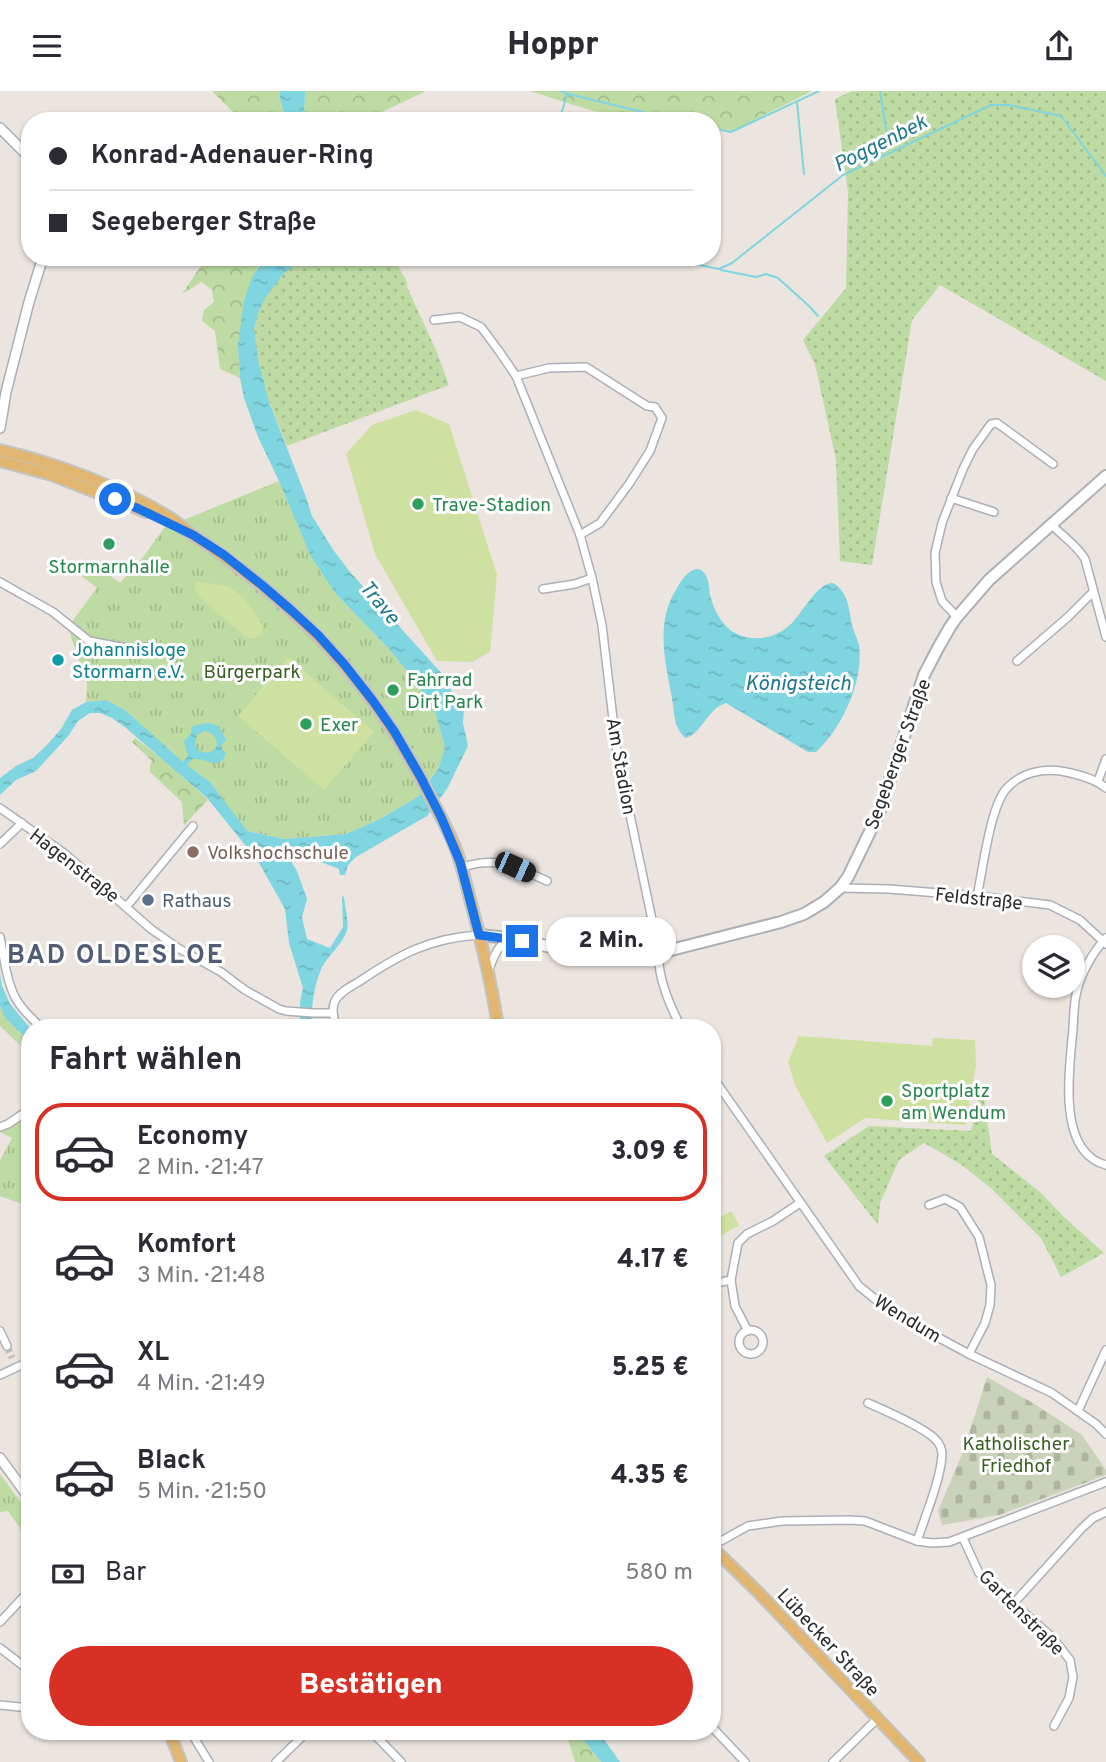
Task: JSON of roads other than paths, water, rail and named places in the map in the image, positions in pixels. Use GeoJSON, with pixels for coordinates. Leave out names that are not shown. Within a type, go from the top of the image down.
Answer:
{"type":"FeatureCollection","features":[{"type":"Feature","properties":{"kind":"main road"},"geometry":{"type":"LineString","coordinates":[[0,450],[92,479],[151,507],[224,555],[326,643],[384,716],[420,776],[456,848],[479,935],[497,1019]]}},
{"type":"Feature","properties":{"kind":"main road"},"geometry":{"type":"LineString","coordinates":[[0,461],[80,485],[193,535]]}},
{"type":"Feature","properties":{"kind":"main road","name":"Segeberger Straße"},"geometry":{"type":"LineString","coordinates":[[479,935],[510,938],[592,956],[618,957],[659,953],[780,922],[804,914],[824,902],[848,877],[884,800],[924,675],[957,617],[989,580],[1106,476]]}},
{"type":"Feature","properties":{"kind":"main road","name":"Lübecker Straße"},"geometry":{"type":"LineString","coordinates":[[721,1555],[919,1762]]}},
{"type":"Feature","properties":{"kind":"main road"},"geometry":{"type":"LineString","coordinates":[[172,1740],[181,1762]]}},
{"type":"Feature","properties":{"kind":"street"},"geometry":{"type":"LineString","coordinates":[[0,128],[21,149]]}},
{"type":"Feature","properties":{"kind":"street"},"geometry":{"type":"LineString","coordinates":[[0,428],[6,392],[40,266]]}},
{"type":"Feature","properties":{"kind":"street","name":"Am Stadion"},"geometry":{"type":"LineString","coordinates":[[434,320],[460,317],[481,327],[516,376],[580,535],[602,625],[617,753],[659,953]]}},
{"type":"Feature","properties":{"kind":"street"},"geometry":{"type":"LineString","coordinates":[[516,376],[549,368],[586,367],[660,412],[662,418],[650,451],[629,484],[600,523],[580,535]]}},
{"type":"Feature","properties":{"kind":"street"},"geometry":{"type":"LineString","coordinates":[[0,404],[6,392]]}},
{"type":"Feature","properties":{"kind":"street"},"geometry":{"type":"LineString","coordinates":[[957,617],[942,601],[936,582],[935,553],[951,498],[973,449],[991,424],[997,423],[1053,464]]}},
{"type":"Feature","properties":{"kind":"street"},"geometry":{"type":"LineString","coordinates":[[951,498],[994,512]]}},
{"type":"Feature","properties":{"kind":"street"},"geometry":{"type":"LineString","coordinates":[[1051,524],[1078,548],[1085,559],[1106,637]]}},
{"type":"Feature","properties":{"kind":"street"},"geometry":{"type":"LineString","coordinates":[[543,589],[575,584],[592,578]]}},
{"type":"Feature","properties":{"kind":"street"},"geometry":{"type":"LineString","coordinates":[[0,582],[53,612],[89,641],[131,649],[146,647]]}},
{"type":"Feature","properties":{"kind":"street"},"geometry":{"type":"LineString","coordinates":[[1017,661],[1093,592]]}},
{"type":"Feature","properties":{"kind":"street"},"geometry":{"type":"LineString","coordinates":[[1098,781],[1106,759]]}},
{"type":"Feature","properties":{"kind":"street"},"geometry":{"type":"LineString","coordinates":[[977,896],[999,801],[1006,789],[1021,776],[1040,770],[1068,772],[1098,781],[1106,788]]}},
{"type":"Feature","properties":{"kind":"street","name":"Hagenstraße"},"geometry":{"type":"LineString","coordinates":[[0,808],[64,853],[151,929],[245,990],[279,1009],[333,1013]]}},
{"type":"Feature","properties":{"kind":"street"},"geometry":{"type":"LineString","coordinates":[[0,844],[22,824]]}},
{"type":"Feature","properties":{"kind":"street"},"geometry":{"type":"LineString","coordinates":[[127,907],[193,825]]}},
{"type":"Feature","properties":{"kind":"street"},"geometry":{"type":"LineString","coordinates":[[462,867],[480,862],[496,862],[547,881]]}},
{"type":"Feature","properties":{"kind":"street","name":"Feldstraße"},"geometry":{"type":"LineString","coordinates":[[840,888],[977,896],[1050,905],[1080,920],[1105,941]]}},
{"type":"Feature","properties":{"kind":"street"},"geometry":{"type":"LineString","coordinates":[[334,1019],[334,1003],[339,995],[400,956],[428,943],[458,936],[479,935]]}},
{"type":"Feature","properties":{"kind":"street"},"geometry":{"type":"LineString","coordinates":[[0,937],[15,997],[32,1019]]}},
{"type":"Feature","properties":{"kind":"street"},"geometry":{"type":"LineString","coordinates":[[488,973],[494,955],[501,944],[510,938]]}},
{"type":"Feature","properties":{"kind":"street"},"geometry":{"type":"LineString","coordinates":[[1105,941],[1087,966],[1076,995],[1068,1090],[1077,1139],[1086,1152],[1099,1163],[1106,1165]]}},
{"type":"Feature","properties":{"kind":"street"},"geometry":{"type":"LineString","coordinates":[[659,953],[658,967],[677,1019]]}},
{"type":"Feature","properties":{"kind":"street","name":"Wendum"},"geometry":{"type":"LineString","coordinates":[[721,1089],[859,1286],[891,1313],[1052,1393],[1106,1434]]}},
{"type":"Feature","properties":{"kind":"street"},"geometry":{"type":"LineString","coordinates":[[0,1127],[21,1115]]}},
{"type":"Feature","properties":{"kind":"street"},"geometry":{"type":"LineString","coordinates":[[929,1205],[945,1199],[960,1207],[979,1237],[987,1263],[991,1285],[990,1305],[985,1323],[969,1354]]}},
{"type":"Feature","properties":{"kind":"street"},"geometry":{"type":"LineString","coordinates":[[748,1331],[735,1306],[730,1280],[738,1243],[747,1234],[800,1203]]}},
{"type":"Feature","properties":{"kind":"street"},"geometry":{"type":"LineString","coordinates":[[721,1282],[730,1280]]}},
{"type":"Feature","properties":{"kind":"street"},"geometry":{"type":"LineString","coordinates":[[0,1331],[7,1346]]}},
{"type":"Feature","properties":{"kind":"street"},"geometry":{"type":"LineString","coordinates":[[1078,1411],[1106,1350]]}},
{"type":"Feature","properties":{"kind":"street"},"geometry":{"type":"LineString","coordinates":[[12,1358],[16,1367]]}},
{"type":"Feature","properties":{"kind":"street"},"geometry":{"type":"LineString","coordinates":[[0,1375],[21,1364]]}},
{"type":"Feature","properties":{"kind":"street"},"geometry":{"type":"LineString","coordinates":[[868,1403],[929,1433],[940,1447],[942,1453],[939,1470],[917,1541]]}},
{"type":"Feature","properties":{"kind":"street"},"geometry":{"type":"LineString","coordinates":[[0,1458],[21,1487]]}},
{"type":"Feature","properties":{"kind":"street"},"geometry":{"type":"LineString","coordinates":[[721,1541],[748,1526],[782,1521],[850,1520],[865,1521],[917,1541],[949,1542],[1106,1482]]}},
{"type":"Feature","properties":{"kind":"street"},"geometry":{"type":"LineString","coordinates":[[1014,1603],[1082,1528],[1093,1518],[1106,1512]]}},
{"type":"Feature","properties":{"kind":"street","name":"Gartenstraße"},"geometry":{"type":"LineString","coordinates":[[964,1538],[979,1573],[1053,1638],[1070,1660],[1073,1677],[1069,1698],[1054,1726]]}},
{"type":"Feature","properties":{"kind":"street"},"geometry":{"type":"LineString","coordinates":[[0,1622],[21,1600]]}},
{"type":"Feature","properties":{"kind":"street"},"geometry":{"type":"LineString","coordinates":[[0,1648],[21,1664]]}},
{"type":"Feature","properties":{"kind":"street"},"geometry":{"type":"LineString","coordinates":[[0,1705],[21,1707]]}},
{"type":"Feature","properties":{"kind":"street"},"geometry":{"type":"LineString","coordinates":[[833,1762],[877,1719]]}},
{"type":"Feature","properties":{"kind":"street"},"geometry":{"type":"LineString","coordinates":[[721,1737],[745,1762]]}},
{"type":"Feature","properties":{"kind":"street"},"geometry":{"type":"LineString","coordinates":[[196,1740],[209,1762]]}},
{"type":"Feature","properties":{"kind":"street"},"geometry":{"type":"LineString","coordinates":[[276,1762],[299,1740]]}},
{"type":"Feature","properties":{"kind":"street"},"geometry":{"type":"LineString","coordinates":[[380,1740],[401,1762]]}},
{"type":"Feature","properties":{"kind":"water"},"geometry":{"type":"Polygon","coordinates":[[[280,91],[305,91],[304,112],[284,112],[280,91]]]}},
{"type":"Feature","properties":{"kind":"water"},"geometry":{"type":"Polygon","coordinates":[[[260,266],[293,266],[284,273],[265,298],[254,329],[258,360],[269,402],[312,516],[350,572],[445,677],[464,708],[463,723],[468,746],[447,789],[427,816],[356,857],[348,865],[345,875],[340,875],[339,869],[313,859],[295,856],[292,863],[307,899],[302,917],[307,939],[330,948],[343,927],[342,896],[347,918],[345,935],[319,974],[312,1019],[300,1019],[303,988],[289,943],[285,909],[258,861],[207,798],[126,728],[100,713],[90,713],[78,721],[69,735],[36,771],[16,780],[0,795],[0,778],[33,758],[47,745],[72,710],[86,702],[106,700],[125,710],[183,762],[188,756],[184,741],[192,733],[193,726],[210,723],[217,726],[226,740],[222,744],[226,753],[223,759],[216,763],[192,759],[187,765],[210,782],[247,831],[284,839],[346,834],[380,819],[419,796],[438,769],[445,747],[435,712],[414,679],[335,593],[311,557],[258,437],[240,378],[238,345],[244,301],[252,277],[260,266]],[[204,731],[197,735],[195,743],[198,750],[205,753],[214,750],[217,742],[215,737],[204,731]]]}},
{"type":"Feature","properties":{"kind":"water","name":"Königsteich"},"geometry":{"type":"Polygon","coordinates":[[[696,569],[702,570],[706,576],[712,601],[723,623],[737,634],[750,638],[779,633],[792,623],[816,593],[827,584],[833,583],[844,594],[859,645],[858,674],[842,717],[816,752],[808,752],[726,703],[715,710],[692,735],[686,738],[682,735],[675,720],[664,628],[670,601],[677,588],[687,574],[696,569]]]}},
{"type":"Feature","properties":{"kind":"water"},"geometry":{"type":"Polygon","coordinates":[[[0,974],[10,1004],[22,1019],[21,1033],[6,1019],[0,1006],[0,974]]]}},
{"type":"Feature","properties":{"kind":"water"},"geometry":{"type":"Polygon","coordinates":[[[584,1740],[604,1740],[620,1762],[601,1762],[584,1740]]]}},
{"type":"Feature","properties":{"kind":"waterway"},"geometry":{"type":"LineString","coordinates":[[560,91],[643,112]]}},
{"type":"Feature","properties":{"kind":"waterway"},"geometry":{"type":"LineString","coordinates":[[721,130],[731,132],[819,91]]}},
{"type":"Feature","properties":{"kind":"waterway"},"geometry":{"type":"LineString","coordinates":[[880,91],[887,135]]}},
{"type":"Feature","properties":{"kind":"waterway"},"geometry":{"type":"LineString","coordinates":[[562,112],[567,95]]}},
{"type":"Feature","properties":{"kind":"waterway"},"geometry":{"type":"LineString","coordinates":[[797,102],[804,174]]}},
{"type":"Feature","properties":{"kind":"waterway","name":"Poggenbek"},"geometry":{"type":"LineString","coordinates":[[704,266],[719,269],[732,263],[843,175],[991,105],[1009,105],[1061,116],[1106,176]]}},
{"type":"Feature","properties":{"kind":"waterway"},"geometry":{"type":"LineString","coordinates":[[721,270],[756,277],[766,274],[778,278],[818,316]]}},
{"type":"Feature","properties":{"kind":"tunnel"},"geometry":{"type":"LineString","coordinates":[[7,1346],[12,1358]]}},
{"type":"Feature","properties":{"kind":"place","name":"Trave-Stadion"},"geometry":{"type":"Point","coordinates":[418,504]}},
{"type":"Feature","properties":{"kind":"place","name":"Stormarnhalle"},"geometry":{"type":"Point","coordinates":[109,544]}},
{"type":"Feature","properties":{"kind":"place","name":"Johannisloge Stormarn e.V."},"geometry":{"type":"Point","coordinates":[58,660]}},
{"type":"Feature","properties":{"kind":"place","name":"Fahrrad Dirt Park"},"geometry":{"type":"Point","coordinates":[393,690]}},
{"type":"Feature","properties":{"kind":"place","name":"Exer"},"geometry":{"type":"Point","coordinates":[306,724]}},
{"type":"Feature","properties":{"kind":"place","name":"Volkshochschule"},"geometry":{"type":"Point","coordinates":[193,852]}},
{"type":"Feature","properties":{"kind":"place","name":"Rathaus"},"geometry":{"type":"Point","coordinates":[148,900]}},
{"type":"Feature","properties":{"kind":"place","name":"Sportplatz am Wendum"},"geometry":{"type":"Point","coordinates":[887,1101]}},
{"type":"Feature","properties":{"kind":"district","name":"BAD OLDESLOE"},"geometry":{"type":"Point","coordinates":[116,954]}},
{"type":"Feature","properties":{"kind":"water label","name":"Trave"},"geometry":{"type":"Point","coordinates":[380,602]}},
{"type":"Feature","properties":{"kind":"park label","name":"Bürgerpark"},"geometry":{"type":"Point","coordinates":[252,671]}},
{"type":"Feature","properties":{"kind":"park label","name":"Katholischer Friedhof"},"geometry":{"type":"Point","coordinates":[1016,1454]}}]}
